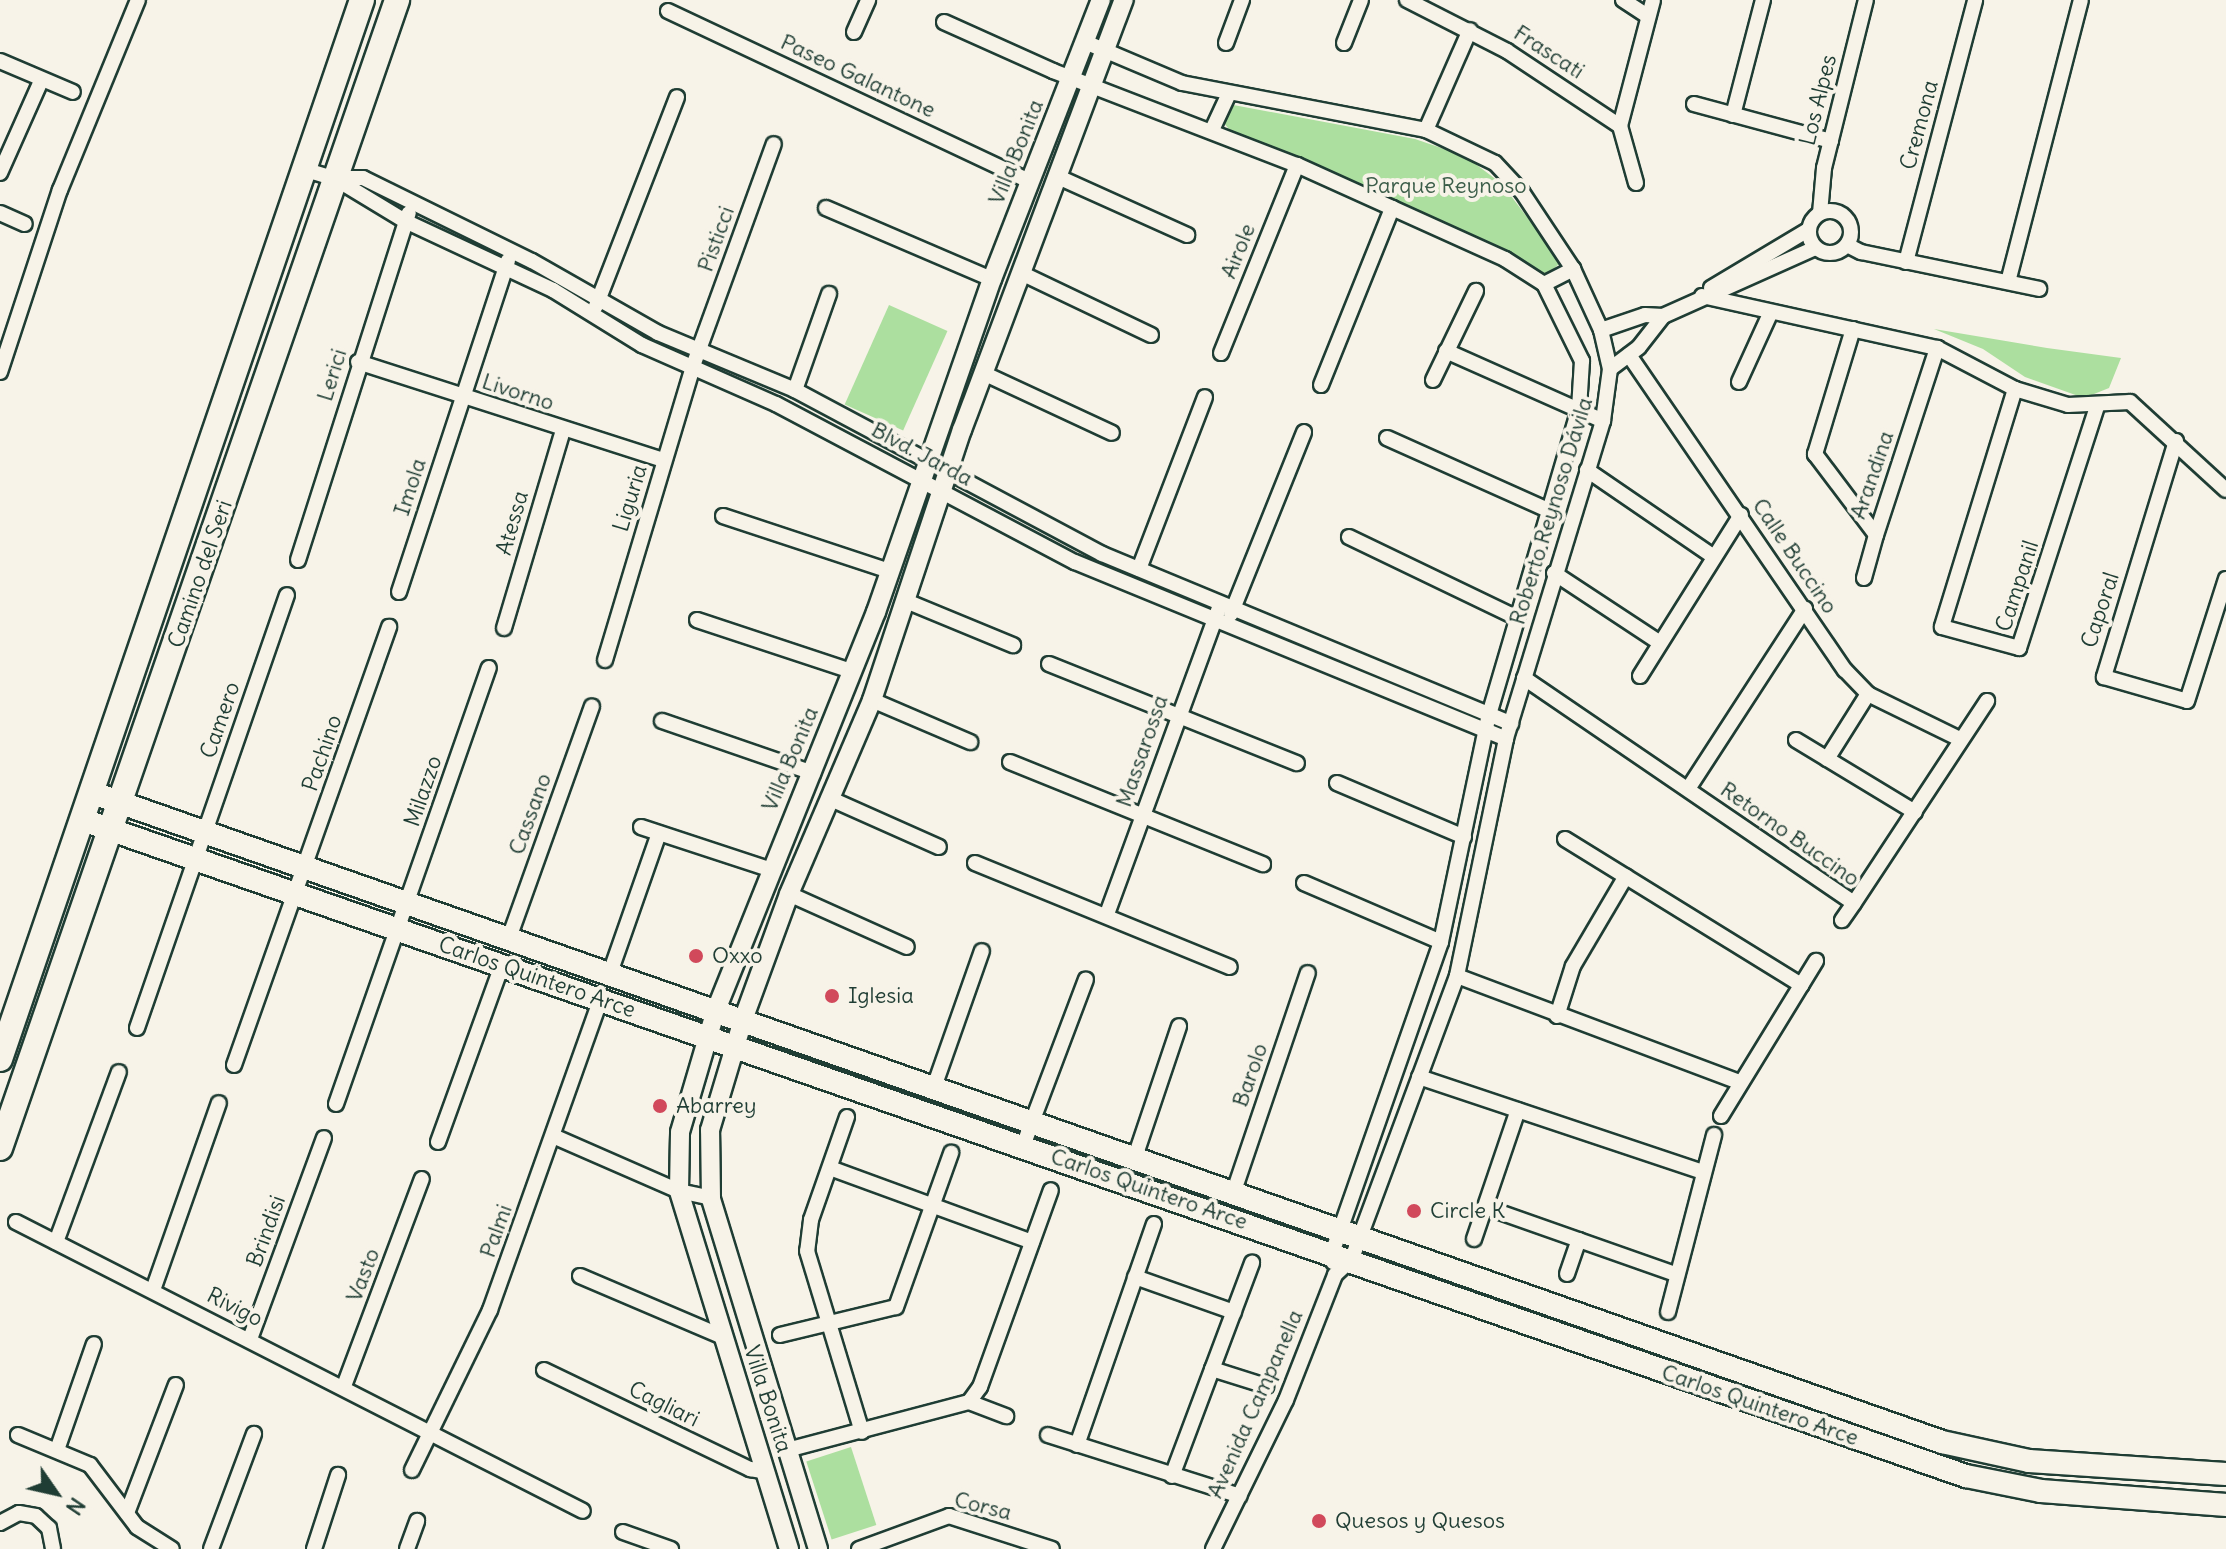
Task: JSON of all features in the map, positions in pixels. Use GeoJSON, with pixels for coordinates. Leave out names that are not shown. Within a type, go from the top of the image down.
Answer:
{"type":"FeatureCollection","features":[{"type":"Feature","properties":{"kind":"main road","name":"Camino del Seri"},"geometry":{"type":"LineString","coordinates":[[0,1059],[362,0]]}},
{"type":"Feature","properties":{"kind":"main road","name":"Camino del Seri"},"geometry":{"type":"LineString","coordinates":[[0,1148],[397,0]]}},
{"type":"Feature","properties":{"kind":"main road"},"geometry":{"type":"LineString","coordinates":[[237,373],[258,409]]}},
{"type":"Feature","properties":{"kind":"main road","name":"Carlos Quintero Arce"},"geometry":{"type":"LineString","coordinates":[[93,793],[1987,1453],[2029,1461],[2226,1474]]}},
{"type":"Feature","properties":{"kind":"main road","name":"Carlos Quintero Arce"},"geometry":{"type":"LineString","coordinates":[[83,820],[1023,1146],[1340,1262],[1966,1476],[2041,1491],[2226,1505]]}},
{"type":"Feature","properties":{"kind":"main road"},"geometry":{"type":"LineString","coordinates":[[1649,1366],[1660,1341]]}},
{"type":"Feature","properties":{"kind":"street"},"geometry":{"type":"LineString","coordinates":[[0,372],[60,190],[138,0]]}},
{"type":"Feature","properties":{"kind":"street"},"geometry":{"type":"LineString","coordinates":[[854,32],[868,0]]}},
{"type":"Feature","properties":{"kind":"street","name":"Villa Bonita"},"geometry":{"type":"LineString","coordinates":[[789,1549],[679,1191],[680,1132],[716,1010],[769,869],[813,773],[889,571],[992,279],[1101,0]]}},
{"type":"Feature","properties":{"kind":"street","name":"Villa Bonita"},"geometry":{"type":"LineString","coordinates":[[818,1549],[711,1198],[710,1130],[734,1045],[789,894],[872,700],[983,373],[1124,0]]}},
{"type":"Feature","properties":{"kind":"street"},"geometry":{"type":"LineString","coordinates":[[1226,43],[1242,0]]}},
{"type":"Feature","properties":{"kind":"street"},"geometry":{"type":"LineString","coordinates":[[1344,43],[1361,0]]}},
{"type":"Feature","properties":{"kind":"street","name":"Frascati"},"geometry":{"type":"LineString","coordinates":[[1407,0],[1470,30],[1620,126]]}},
{"type":"Feature","properties":{"kind":"street"},"geometry":{"type":"LineString","coordinates":[[1623,0],[1648,16]]}},
{"type":"Feature","properties":{"kind":"street"},"geometry":{"type":"LineString","coordinates":[[1636,183],[1620,126],[1653,0]]}},
{"type":"Feature","properties":{"kind":"street"},"geometry":{"type":"LineString","coordinates":[[1733,115],[1763,0]]}},
{"type":"Feature","properties":{"kind":"street","name":"Los Alpes"},"geometry":{"type":"LineString","coordinates":[[1820,213],[1831,141],[1866,0]]}},
{"type":"Feature","properties":{"kind":"street","name":"Cremona"},"geometry":{"type":"LineString","coordinates":[[1906,262],[1975,0]]}},
{"type":"Feature","properties":{"kind":"street"},"geometry":{"type":"LineString","coordinates":[[2008,282],[2081,0]]}},
{"type":"Feature","properties":{"kind":"street","name":"Paseo Galantone"},"geometry":{"type":"LineString","coordinates":[[668,11],[1030,181]]}},
{"type":"Feature","properties":{"kind":"street"},"geometry":{"type":"LineString","coordinates":[[944,22],[1297,165],[1505,259],[1544,284],[1573,269]]}},
{"type":"Feature","properties":{"kind":"street"},"geometry":{"type":"LineString","coordinates":[[1426,130],[1470,30]]}},
{"type":"Feature","properties":{"kind":"street","name":"Roberto Reynoso Dávila"},"geometry":{"type":"LineString","coordinates":[[1085,42],[1182,83],[1228,95],[1426,130],[1471,148],[1511,178],[1573,269],[1601,330],[1610,369],[1603,421],[1554,573],[1506,739],[1463,978],[1350,1232]]}},
{"type":"Feature","properties":{"kind":"street"},"geometry":{"type":"LineString","coordinates":[[0,61],[73,92]]}},
{"type":"Feature","properties":{"kind":"street"},"geometry":{"type":"LineString","coordinates":[[0,173],[41,81]]}},
{"type":"Feature","properties":{"kind":"street"},"geometry":{"type":"LineString","coordinates":[[1212,130],[1228,95]]}},
{"type":"Feature","properties":{"kind":"street"},"geometry":{"type":"LineString","coordinates":[[593,314],[677,97]]}},
{"type":"Feature","properties":{"kind":"street"},"geometry":{"type":"LineString","coordinates":[[1694,104],[1831,141]]}},
{"type":"Feature","properties":{"kind":"street","name":"Pisticci"},"geometry":{"type":"LineString","coordinates":[[700,349],[774,144]]}},
{"type":"Feature","properties":{"kind":"street","name":"Airole"},"geometry":{"type":"LineString","coordinates":[[1221,353],[1297,165]]}},
{"type":"Feature","properties":{"kind":"street"},"geometry":{"type":"LineString","coordinates":[[303,169],[333,178]]}},
{"type":"Feature","properties":{"kind":"street"},"geometry":{"type":"LineString","coordinates":[[1056,176],[1187,235]]}},
{"type":"Feature","properties":{"kind":"street","name":"Blvd. Jarda"},"geometry":{"type":"LineString","coordinates":[[333,178],[363,178],[512,252],[658,333],[795,390],[949,469],[1077,541],[1141,563],[1227,604],[1511,723]]}},
{"type":"Feature","properties":{"kind":"street","name":"Blvd. Jarda"},"geometry":{"type":"LineString","coordinates":[[333,178],[405,221],[593,314],[642,345],[693,366],[922,478],[1075,562],[1506,739]]}},
{"type":"Feature","properties":{"kind":"street","name":"Lerici"},"geometry":{"type":"LineString","coordinates":[[298,560],[358,362],[413,205]]}},
{"type":"Feature","properties":{"kind":"street"},"geometry":{"type":"LineString","coordinates":[[826,208],[992,279]]}},
{"type":"Feature","properties":{"kind":"street"},"geometry":{"type":"LineString","coordinates":[[1321,385],[1392,208]]}},
{"type":"Feature","properties":{"kind":"street"},"geometry":{"type":"LineString","coordinates":[[0,213],[25,224]]}},
{"type":"Feature","properties":{"kind":"street"},"geometry":{"type":"LineString","coordinates":[[1610,369],[1629,355],[1663,316],[1815,248],[1832,254],[1847,245],[1851,229],[1843,215],[1820,213],[1808,230],[1758,256],[1702,296]]}},
{"type":"Feature","properties":{"kind":"street"},"geometry":{"type":"LineString","coordinates":[[1808,230],[1815,248]]}},
{"type":"Feature","properties":{"kind":"street"},"geometry":{"type":"LineString","coordinates":[[1847,245],[1906,262],[2039,289]]}},
{"type":"Feature","properties":{"kind":"street","name":"Imola"},"geometry":{"type":"LineString","coordinates":[[399,592],[512,252]]}},
{"type":"Feature","properties":{"kind":"street"},"geometry":{"type":"LineString","coordinates":[[1021,273],[1151,335]]}},
{"type":"Feature","properties":{"kind":"street","name":"Roberto Reynoso Dávila"},"geometry":{"type":"LineString","coordinates":[[1340,1262],[1441,942],[1489,714],[1548,510],[1582,361],[1544,284]]}},
{"type":"Feature","properties":{"kind":"street"},"geometry":{"type":"LineString","coordinates":[[1433,380],[1476,291]]}},
{"type":"Feature","properties":{"kind":"street"},"geometry":{"type":"LineString","coordinates":[[795,390],[829,294]]}},
{"type":"Feature","properties":{"kind":"street"},"geometry":{"type":"LineString","coordinates":[[1702,296],[1770,314],[1937,348],[2015,389],[2068,405],[2097,406],[2130,402],[2226,490]]}},
{"type":"Feature","properties":{"kind":"street"},"geometry":{"type":"LineString","coordinates":[[1739,382],[1770,314]]}},
{"type":"Feature","properties":{"kind":"street"},"geometry":{"type":"LineString","coordinates":[[1601,330],[1645,315],[1663,316]]}},
{"type":"Feature","properties":{"kind":"street","name":"Arandina"},"geometry":{"type":"LineString","coordinates":[[1853,329],[1815,454],[1876,535]]}},
{"type":"Feature","properties":{"kind":"street","name":"Arandina"},"geometry":{"type":"LineString","coordinates":[[1876,535],[1937,348]]}},
{"type":"Feature","properties":{"kind":"street","name":"Liguria"},"geometry":{"type":"LineString","coordinates":[[605,660],[700,349]]}},
{"type":"Feature","properties":{"kind":"street"},"geometry":{"type":"LineString","coordinates":[[1446,351],[1603,421]]}},
{"type":"Feature","properties":{"kind":"street","name":"Calle Buccino"},"geometry":{"type":"LineString","coordinates":[[1629,355],[1834,655],[1868,694],[1960,739]]}},
{"type":"Feature","properties":{"kind":"street","name":"Livorno"},"geometry":{"type":"LineString","coordinates":[[358,362],[664,460]]}},
{"type":"Feature","properties":{"kind":"street"},"geometry":{"type":"LineString","coordinates":[[983,373],[1112,433]]}},
{"type":"Feature","properties":{"kind":"street","name":"Campanil"},"geometry":{"type":"LineString","coordinates":[[2015,389],[1942,627],[2019,648],[2097,406]]}},
{"type":"Feature","properties":{"kind":"street"},"geometry":{"type":"LineString","coordinates":[[1141,563],[1205,397]]}},
{"type":"Feature","properties":{"kind":"street","name":"Atessa"},"geometry":{"type":"LineString","coordinates":[[504,628],[563,430]]}},
{"type":"Feature","properties":{"kind":"street","name":"Massarossa"},"geometry":{"type":"LineString","coordinates":[[1107,914],[1145,813],[1177,714],[1304,432]]}},
{"type":"Feature","properties":{"kind":"street"},"geometry":{"type":"LineString","coordinates":[[1387,438],[1548,510]]}},
{"type":"Feature","properties":{"kind":"street","name":"Caporal"},"geometry":{"type":"LineString","coordinates":[[2176,441],[2104,677],[2187,701],[2226,579]]}},
{"type":"Feature","properties":{"kind":"street"},"geometry":{"type":"LineString","coordinates":[[1587,470],[1714,557]]}},
{"type":"Feature","properties":{"kind":"street"},"geometry":{"type":"LineString","coordinates":[[1640,676],[1741,515]]}},
{"type":"Feature","properties":{"kind":"street"},"geometry":{"type":"LineString","coordinates":[[723,516],[889,571]]}},
{"type":"Feature","properties":{"kind":"street"},"geometry":{"type":"LineString","coordinates":[[1864,578],[1876,535]]}},
{"type":"Feature","properties":{"kind":"street"},"geometry":{"type":"LineString","coordinates":[[1349,537],[1515,617]]}},
{"type":"Feature","properties":{"kind":"street"},"geometry":{"type":"LineString","coordinates":[[1554,573],[1660,643]]}},
{"type":"Feature","properties":{"kind":"street","name":"Camero"},"geometry":{"type":"LineString","coordinates":[[137,1028],[287,595]]}},
{"type":"Feature","properties":{"kind":"street"},"geometry":{"type":"LineString","coordinates":[[906,601],[1013,645]]}},
{"type":"Feature","properties":{"kind":"street","name":"Retorno Buccino"},"geometry":{"type":"LineString","coordinates":[[1688,789],[1805,609]]}},
{"type":"Feature","properties":{"kind":"street"},"geometry":{"type":"LineString","coordinates":[[697,620],[851,671]]}},
{"type":"Feature","properties":{"kind":"street","name":"Pachino"},"geometry":{"type":"LineString","coordinates":[[234,1065],[297,895],[389,627]]}},
{"type":"Feature","properties":{"kind":"street"},"geometry":{"type":"LineString","coordinates":[[1049,664],[1297,763]]}},
{"type":"Feature","properties":{"kind":"street","name":"Milazzo"},"geometry":{"type":"LineString","coordinates":[[336,1104],[489,668]]}},
{"type":"Feature","properties":{"kind":"street","name":"Retorno Buccino"},"geometry":{"type":"LineString","coordinates":[[1524,678],[1854,903],[1842,920]]}},
{"type":"Feature","properties":{"kind":"street"},"geometry":{"type":"LineString","coordinates":[[1827,759],[1868,694]]}},
{"type":"Feature","properties":{"kind":"street"},"geometry":{"type":"LineString","coordinates":[[872,700],[970,742]]}},
{"type":"Feature","properties":{"kind":"street"},"geometry":{"type":"LineString","coordinates":[[1854,903],[1987,701]]}},
{"type":"Feature","properties":{"kind":"street","name":"Cassano"},"geometry":{"type":"LineString","coordinates":[[509,938],[592,706]]}},
{"type":"Feature","properties":{"kind":"street"},"geometry":{"type":"LineString","coordinates":[[662,721],[813,773]]}},
{"type":"Feature","properties":{"kind":"street"},"geometry":{"type":"LineString","coordinates":[[1796,740],[1915,812]]}},
{"type":"Feature","properties":{"kind":"street"},"geometry":{"type":"LineString","coordinates":[[1010,762],[1145,813],[1263,864]]}},
{"type":"Feature","properties":{"kind":"street"},"geometry":{"type":"LineString","coordinates":[[1337,783],[1464,837]]}},
{"type":"Feature","properties":{"kind":"street"},"geometry":{"type":"LineString","coordinates":[[831,799],[939,847]]}},
{"type":"Feature","properties":{"kind":"street"},"geometry":{"type":"LineString","coordinates":[[641,827],[769,869]]}},
{"type":"Feature","properties":{"kind":"street"},"geometry":{"type":"LineString","coordinates":[[610,973],[659,833]]}},
{"type":"Feature","properties":{"kind":"street"},"geometry":{"type":"LineString","coordinates":[[1565,839],[1801,985]]}},
{"type":"Feature","properties":{"kind":"street"},"geometry":{"type":"LineString","coordinates":[[975,863],[1107,914],[1230,967]]}},
{"type":"Feature","properties":{"kind":"street"},"geometry":{"type":"LineString","coordinates":[[1557,1016],[1573,966],[1626,876]]}},
{"type":"Feature","properties":{"kind":"street"},"geometry":{"type":"LineString","coordinates":[[1304,883],[1441,942]]}},
{"type":"Feature","properties":{"kind":"street"},"geometry":{"type":"LineString","coordinates":[[789,894],[907,947]]}},
{"type":"Feature","properties":{"kind":"street"},"geometry":{"type":"LineString","coordinates":[[934,1087],[982,951]]}},
{"type":"Feature","properties":{"kind":"street"},"geometry":{"type":"LineString","coordinates":[[1721,1116],[1739,1082],[1816,961]]}},
{"type":"Feature","properties":{"kind":"street"},"geometry":{"type":"LineString","coordinates":[[438,1142],[502,965]]}},
{"type":"Feature","properties":{"kind":"street","name":"Barolo"},"geometry":{"type":"LineString","coordinates":[[1234,1191],[1308,973]]}},
{"type":"Feature","properties":{"kind":"street"},"geometry":{"type":"LineString","coordinates":[[1463,978],[1557,1016],[1739,1082]]}},
{"type":"Feature","properties":{"kind":"street"},"geometry":{"type":"LineString","coordinates":[[1023,1146],[1086,979]]}},
{"type":"Feature","properties":{"kind":"street","name":"Palmi"},"geometry":{"type":"LineString","coordinates":[[412,1470],[434,1431],[490,1310],[601,999]]}},
{"type":"Feature","properties":{"kind":"street"},"geometry":{"type":"LineString","coordinates":[[1135,1157],[1179,1026]]}},
{"type":"Feature","properties":{"kind":"street"},"geometry":{"type":"LineString","coordinates":[[56,1242],[119,1072]]}},
{"type":"Feature","properties":{"kind":"street"},"geometry":{"type":"LineString","coordinates":[[1419,1077],[1703,1172]]}},
{"type":"Feature","properties":{"kind":"street"},"geometry":{"type":"LineString","coordinates":[[153,1290],[219,1103]]}},
{"type":"Feature","properties":{"kind":"street"},"geometry":{"type":"LineString","coordinates":[[1474,1239],[1518,1110]]}},
{"type":"Feature","properties":{"kind":"street"},"geometry":{"type":"LineString","coordinates":[[847,1117],[807,1236],[862,1432]]}},
{"type":"Feature","properties":{"kind":"street"},"geometry":{"type":"LineString","coordinates":[[1668,1312],[1675,1274],[1714,1135]]}},
{"type":"Feature","properties":{"kind":"street"},"geometry":{"type":"LineString","coordinates":[[553,1136],[679,1191],[711,1198]]}},
{"type":"Feature","properties":{"kind":"street","name":"Brindisi"},"geometry":{"type":"LineString","coordinates":[[250,1339],[324,1138]]}},
{"type":"Feature","properties":{"kind":"street"},"geometry":{"type":"LineString","coordinates":[[780,1335],[896,1307],[951,1153]]}},
{"type":"Feature","properties":{"kind":"street"},"geometry":{"type":"LineString","coordinates":[[830,1168],[1032,1242]]}},
{"type":"Feature","properties":{"kind":"street","name":"Vasto"},"geometry":{"type":"LineString","coordinates":[[344,1386],[422,1179]]}},
{"type":"Feature","properties":{"kind":"street"},"geometry":{"type":"LineString","coordinates":[[969,1402],[980,1387],[1051,1190]]}},
{"type":"Feature","properties":{"kind":"street"},"geometry":{"type":"LineString","coordinates":[[1485,1207],[1675,1274]]}},
{"type":"Feature","properties":{"kind":"street","name":"Rivigo"},"geometry":{"type":"LineString","coordinates":[[16,1222],[434,1431],[583,1511]]}},
{"type":"Feature","properties":{"kind":"street"},"geometry":{"type":"LineString","coordinates":[[1077,1445],[1154,1224]]}},
{"type":"Feature","properties":{"kind":"street"},"geometry":{"type":"LineString","coordinates":[[1567,1274],[1579,1240]]}},
{"type":"Feature","properties":{"kind":"street","name":"Avenida Campanella"},"geometry":{"type":"LineString","coordinates":[[1213,1549],[1286,1400],[1340,1262]]}},
{"type":"Feature","properties":{"kind":"street"},"geometry":{"type":"LineString","coordinates":[[1172,1476],[1252,1263]]}},
{"type":"Feature","properties":{"kind":"street"},"geometry":{"type":"LineString","coordinates":[[580,1276],[723,1337]]}},
{"type":"Feature","properties":{"kind":"street"},"geometry":{"type":"LineString","coordinates":[[1135,1277],[1234,1312]]}},
{"type":"Feature","properties":{"kind":"street"},"geometry":{"type":"LineString","coordinates":[[57,1450],[94,1344]]}},
{"type":"Feature","properties":{"kind":"street"},"geometry":{"type":"LineString","coordinates":[[1212,1369],[1266,1386]]}},
{"type":"Feature","properties":{"kind":"street","name":"Cagliari"},"geometry":{"type":"LineString","coordinates":[[544,1370],[750,1469],[767,1472]]}},
{"type":"Feature","properties":{"kind":"street"},"geometry":{"type":"LineString","coordinates":[[127,1513],[176,1385]]}},
{"type":"Feature","properties":{"kind":"street"},"geometry":{"type":"LineString","coordinates":[[787,1450],[969,1402],[1006,1416]]}},
{"type":"Feature","properties":{"kind":"street"},"geometry":{"type":"LineString","coordinates":[[211,1549],[254,1434]]}},
{"type":"Feature","properties":{"kind":"street"},"geometry":{"type":"LineString","coordinates":[[18,1435],[57,1450],[103,1475],[127,1513],[145,1534],[172,1549]]}},
{"type":"Feature","properties":{"kind":"street"},"geometry":{"type":"LineString","coordinates":[[1048,1435],[1240,1496]]}},
{"type":"Feature","properties":{"kind":"street"},"geometry":{"type":"LineString","coordinates":[[314,1549],[338,1475]]}},
{"type":"Feature","properties":{"kind":"street"},"geometry":{"type":"LineString","coordinates":[[0,1523],[19,1513],[36,1516],[49,1528],[53,1549]]}},
{"type":"Feature","properties":{"kind":"street","name":"Corsa"},"geometry":{"type":"LineString","coordinates":[[859,1549],[879,1545],[949,1516],[1018,1544],[1052,1549]]}},
{"type":"Feature","properties":{"kind":"street"},"geometry":{"type":"LineString","coordinates":[[407,1549],[417,1521]]}},
{"type":"Feature","properties":{"kind":"street"},"geometry":{"type":"LineString","coordinates":[[623,1532],[671,1549]]}},
{"type":"Feature","properties":{"kind":"green space","name":"Parque Reynoso"},"geometry":{"type":"Polygon","coordinates":[[[1228,104],[1415,139],[1465,156],[1502,184],[1561,262],[1546,276],[1533,274],[1512,257],[1439,221],[1235,137],[1224,123],[1228,104]]]}},
{"type":"Feature","properties":{"kind":"green space"},"geometry":{"type":"Polygon","coordinates":[[[889,305],[947,331],[903,431],[845,405],[889,305]]]}},
{"type":"Feature","properties":{"kind":"green space"},"geometry":{"type":"Polygon","coordinates":[[[1934,329],[2121,358],[2109,388],[2084,398],[2025,377],[1983,349],[1934,329]]]}},
{"type":"Feature","properties":{"kind":"green space"},"geometry":{"type":"Polygon","coordinates":[[[851,1447],[876,1525],[832,1540],[806,1462],[851,1447]]]}},
{"type":"Feature","properties":{"kind":"place","name":"Oxxo"},"geometry":{"type":"Point","coordinates":[696,956]}},
{"type":"Feature","properties":{"kind":"place","name":"Iglesia"},"geometry":{"type":"Point","coordinates":[832,996]}},
{"type":"Feature","properties":{"kind":"place","name":"Abarrey"},"geometry":{"type":"Point","coordinates":[660,1106]}},
{"type":"Feature","properties":{"kind":"place","name":"Circle K"},"geometry":{"type":"Point","coordinates":[1414,1211]}},
{"type":"Feature","properties":{"kind":"place","name":"Quesos y Quesos"},"geometry":{"type":"Point","coordinates":[1319,1521]}}]}
